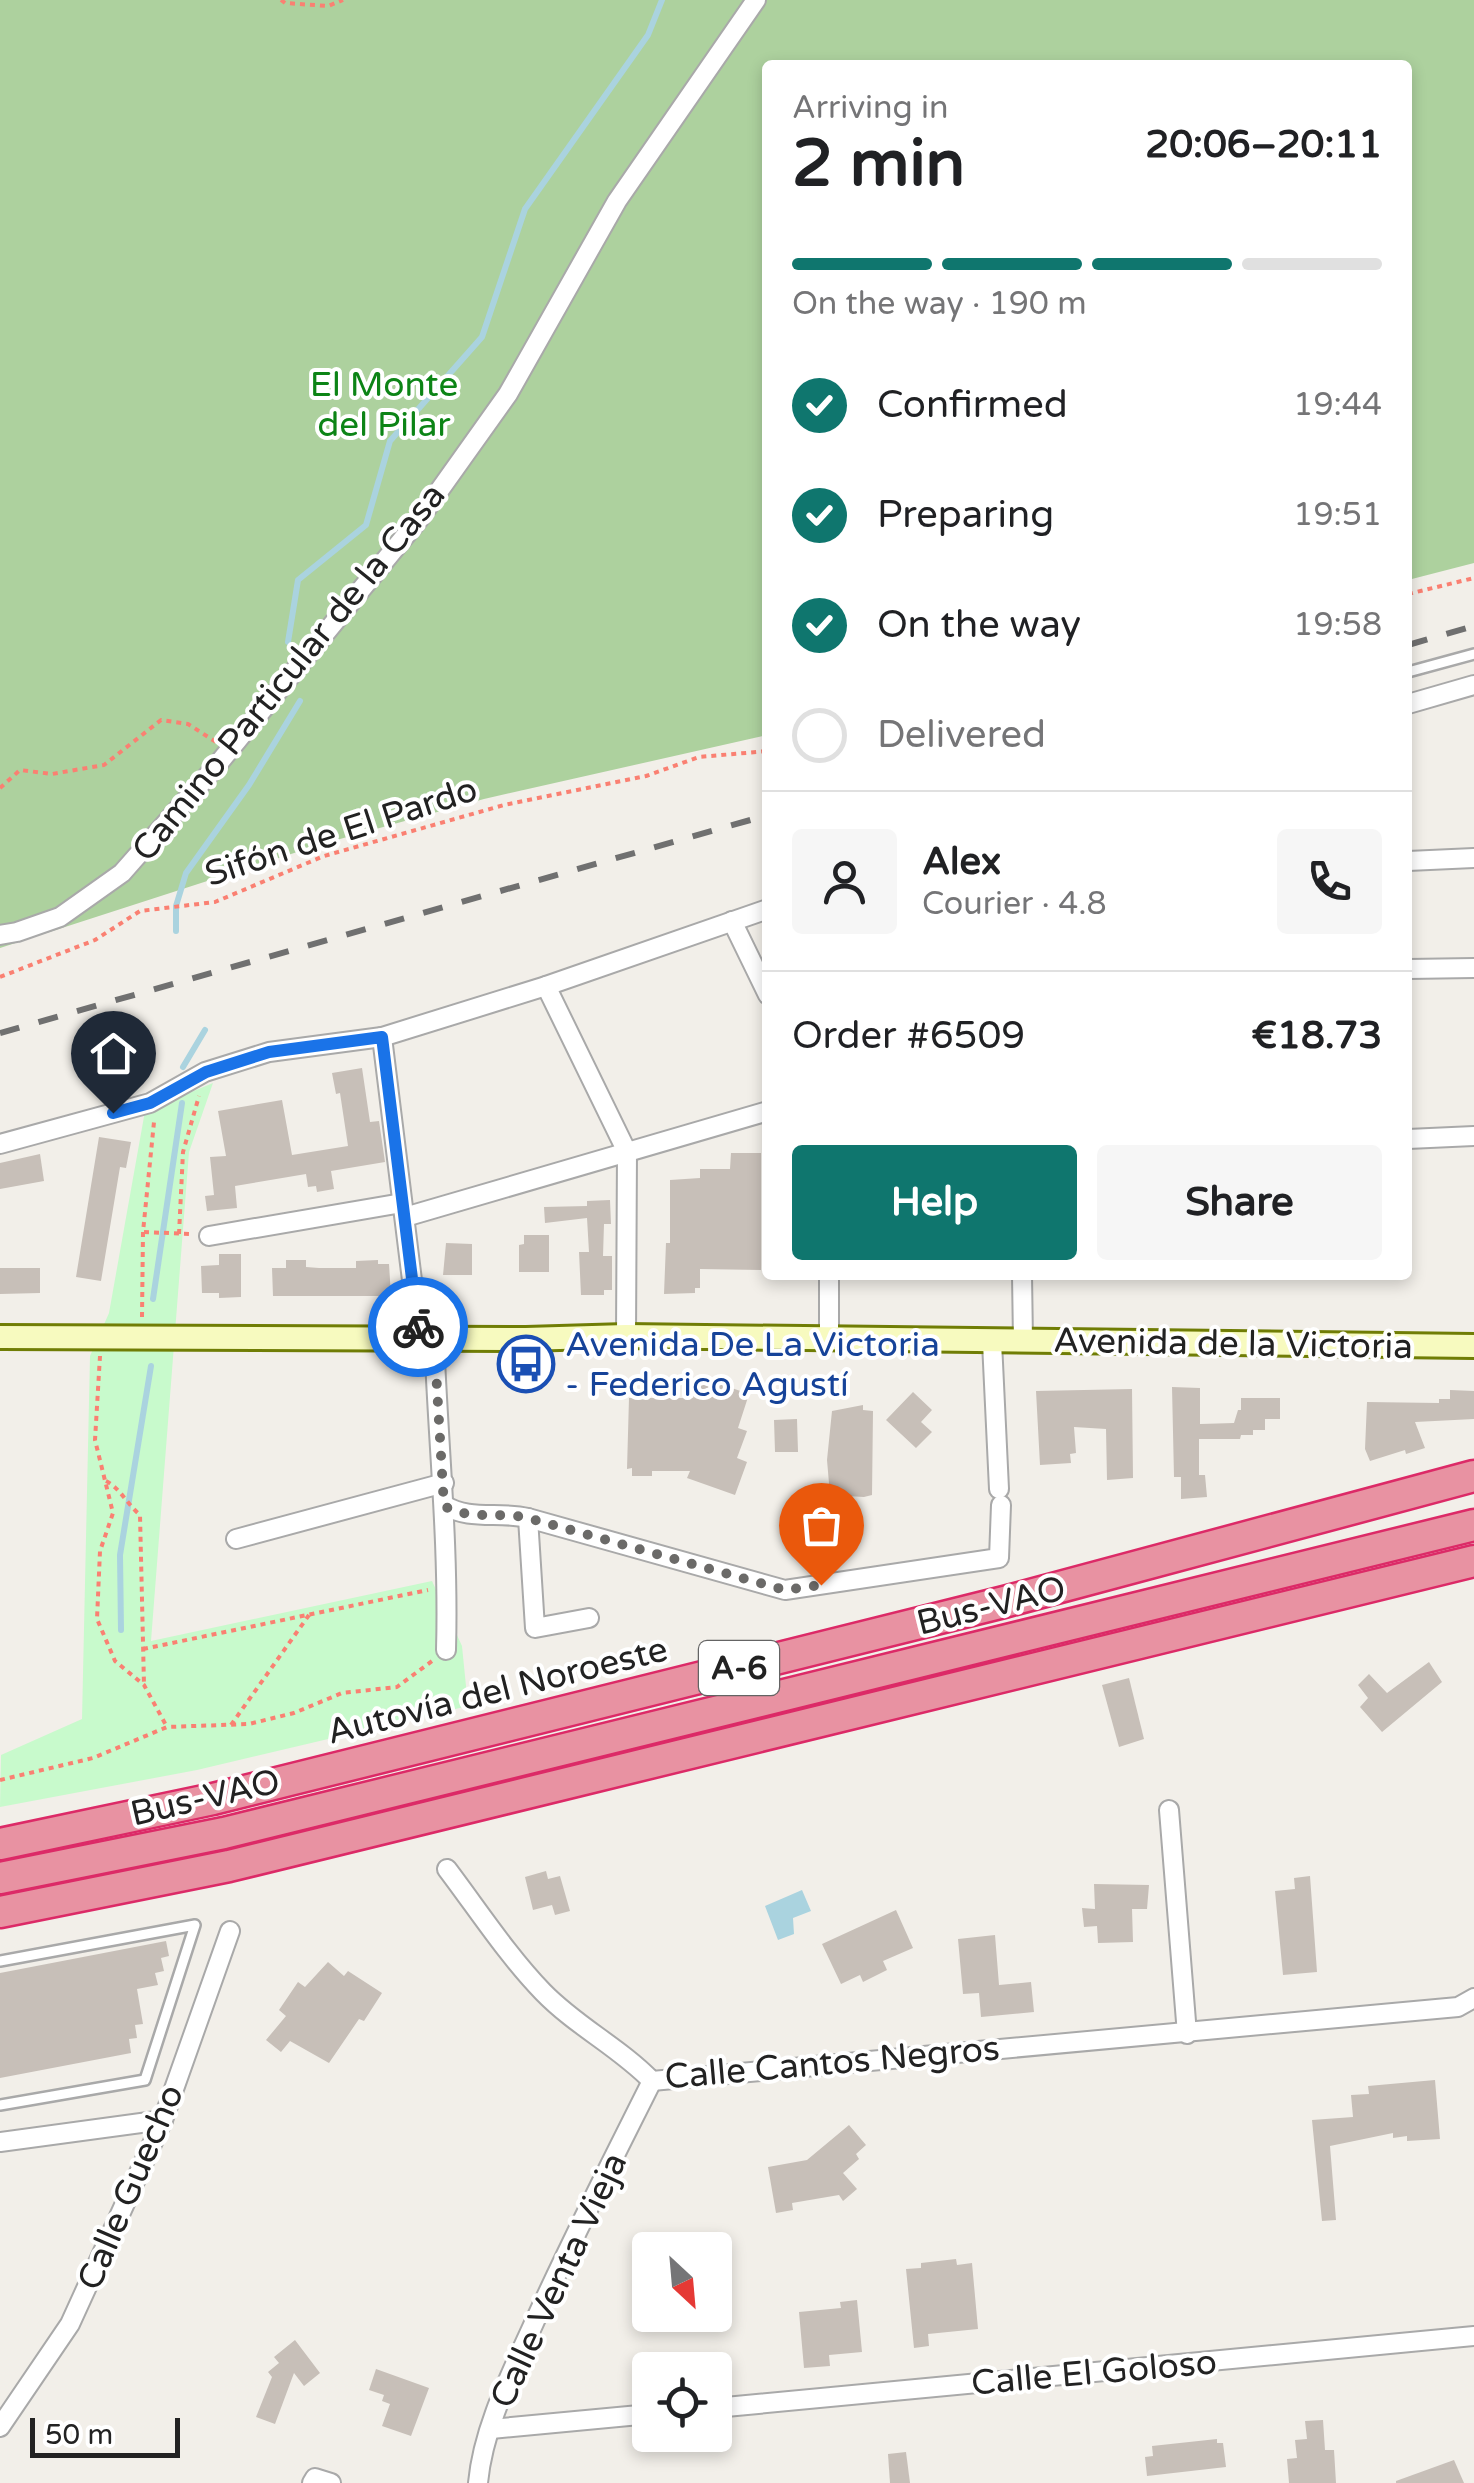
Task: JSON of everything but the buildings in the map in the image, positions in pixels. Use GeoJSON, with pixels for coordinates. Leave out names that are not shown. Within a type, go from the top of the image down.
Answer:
{"type":"FeatureCollection","features":[{"type":"Feature","properties":{"kind":"highway","name":"Autovía del Noroeste"},"geometry":{"type":"LineString","coordinates":[[0,1844],[233,1795],[1004,1602],[1474,1476]]}},
{"type":"Feature","properties":{"kind":"highway"},"geometry":{"type":"LineString","coordinates":[[1014,1638],[1208,1575],[1474,1504]]}},
{"type":"Feature","properties":{"kind":"highway","name":"Bus-VAO"},"geometry":{"type":"LineString","coordinates":[[0,1878],[224,1833],[1474,1525]]}},
{"type":"Feature","properties":{"kind":"highway","name":"A-6"},"geometry":{"type":"LineString","coordinates":[[0,1912],[248,1862],[1474,1560]]}},
{"type":"Feature","properties":{"kind":"street","name":"Camino Particular de la Casa"},"geometry":{"type":"LineString","coordinates":[[0,935],[60,917],[122,873],[218,764],[419,518],[508,394],[617,201],[756,0]]}},
{"type":"Feature","properties":{"kind":"street"},"geometry":{"type":"LineString","coordinates":[[1412,703],[1474,685]]}},
{"type":"Feature","properties":{"kind":"street"},"geometry":{"type":"LineString","coordinates":[[1412,861],[1474,858]]}},
{"type":"Feature","properties":{"kind":"street"},"geometry":{"type":"LineString","coordinates":[[0,1144],[150,1103],[206,1072],[269,1052],[382,1037],[546,986],[762,911]]}},
{"type":"Feature","properties":{"kind":"street"},"geometry":{"type":"LineString","coordinates":[[732,921],[762,984]]}},
{"type":"Feature","properties":{"kind":"street"},"geometry":{"type":"LineString","coordinates":[[1412,969],[1474,968]]}},
{"type":"Feature","properties":{"kind":"street"},"geometry":{"type":"LineString","coordinates":[[546,986],[627,1152],[626,1336]]}},
{"type":"Feature","properties":{"kind":"street"},"geometry":{"type":"LineString","coordinates":[[382,1037],[444,1484],[446,1650]]}},
{"type":"Feature","properties":{"kind":"street"},"geometry":{"type":"LineString","coordinates":[[209,1236],[404,1210],[762,1113]]}},
{"type":"Feature","properties":{"kind":"street"},"geometry":{"type":"LineString","coordinates":[[1412,1138],[1474,1136]]}},
{"type":"Feature","properties":{"kind":"street"},"geometry":{"type":"LineString","coordinates":[[829,1280],[829,1340]]}},
{"type":"Feature","properties":{"kind":"street"},"geometry":{"type":"LineString","coordinates":[[1022,1280],[1023,1341]]}},
{"type":"Feature","properties":{"kind":"street","name":"Avenida de la Victoria"},"geometry":{"type":"LineString","coordinates":[[0,1337],[626,1336],[1474,1346]]}},
{"type":"Feature","properties":{"kind":"street"},"geometry":{"type":"LineString","coordinates":[[444,1506],[461,1516],[506,1513],[528,1518],[785,1590],[1000,1558],[992,1342]]}},
{"type":"Feature","properties":{"kind":"street"},"geometry":{"type":"LineString","coordinates":[[236,1539],[444,1484]]}},
{"type":"Feature","properties":{"kind":"street"},"geometry":{"type":"LineString","coordinates":[[528,1518],[535,1628],[588,1618]]}},
{"type":"Feature","properties":{"kind":"street"},"geometry":{"type":"LineString","coordinates":[[1169,1810],[1188,2034]]}},
{"type":"Feature","properties":{"kind":"street","name":"Calle Cantos Negros"},"geometry":{"type":"LineString","coordinates":[[447,1869],[543,1992],[599,2041],[627,2055],[652,2080],[869,2058],[1188,2034],[1458,2007],[1474,1998]]}},
{"type":"Feature","properties":{"kind":"street","name":"Calle Guecho"},"geometry":{"type":"LineString","coordinates":[[0,2427],[70,2324],[163,2120],[230,1932]]}},
{"type":"Feature","properties":{"kind":"street","name":"Calle Venta Vieja"},"geometry":{"type":"LineString","coordinates":[[478,2483],[480,2460],[513,2370],[565,2254],[652,2080]]}},
{"type":"Feature","properties":{"kind":"street"},"geometry":{"type":"LineString","coordinates":[[0,2142],[163,2120]]}},
{"type":"Feature","properties":{"kind":"street","name":"Calle El Goloso"},"geometry":{"type":"LineString","coordinates":[[732,2406],[1474,2336]]}},
{"type":"Feature","properties":{"kind":"street"},"geometry":{"type":"LineString","coordinates":[[490,2430],[632,2416]]}},
{"type":"Feature","properties":{"kind":"street"},"geometry":{"type":"LineString","coordinates":[[312,2483],[315,2478],[331,2483]]}},
{"type":"Feature","properties":{"kind":"lane"},"geometry":{"type":"LineString","coordinates":[[1412,671],[1474,654]]}},
{"type":"Feature","properties":{"kind":"lane"},"geometry":{"type":"LineString","coordinates":[[0,1961],[196,1925],[145,2080],[0,2105]]}},
{"type":"Feature","properties":{"kind":"path"},"geometry":{"type":"LineString","coordinates":[[281,0],[328,6],[343,0]]}},
{"type":"Feature","properties":{"kind":"path"},"geometry":{"type":"LineString","coordinates":[[1412,593],[1474,578]]}},
{"type":"Feature","properties":{"kind":"path"},"geometry":{"type":"LineString","coordinates":[[0,788],[20,770],[52,774],[104,765],[162,720],[188,724],[217,743],[218,764]]}},
{"type":"Feature","properties":{"kind":"path","name":"Sifón de El Pardo"},"geometry":{"type":"LineString","coordinates":[[0,977],[95,940],[140,910],[215,902],[324,856],[504,805],[646,776],[699,757],[762,752]]}},
{"type":"Feature","properties":{"kind":"path"},"geometry":{"type":"LineString","coordinates":[[143,1232],[179,1234],[183,1152],[206,1072]]}},
{"type":"Feature","properties":{"kind":"path"},"geometry":{"type":"LineString","coordinates":[[142,1337],[143,1232],[154,1120],[150,1103]]}},
{"type":"Feature","properties":{"kind":"path"},"geometry":{"type":"LineString","coordinates":[[114,1353],[100,1353],[95,1440],[113,1513],[100,1551],[98,1620],[115,1661],[144,1685],[167,1727]]}},
{"type":"Feature","properties":{"kind":"path"},"geometry":{"type":"LineString","coordinates":[[102,1479],[117,1487],[122,1500],[140,1515],[144,1685]]}},
{"type":"Feature","properties":{"kind":"path"},"geometry":{"type":"LineString","coordinates":[[143,1649],[448,1586]]}},
{"type":"Feature","properties":{"kind":"path"},"geometry":{"type":"LineString","coordinates":[[231,1725],[309,1615]]}},
{"type":"Feature","properties":{"kind":"path"},"geometry":{"type":"LineString","coordinates":[[0,1780],[93,1758],[167,1727],[248,1724],[294,1714],[342,1694],[398,1687],[446,1650]]}},
{"type":"Feature","properties":{"kind":"green space","name":"El Monte del Pilar"},"geometry":{"type":"Polygon","coordinates":[[[0,0],[1474,0],[1474,563],[1412,579],[1412,60],[762,60],[762,736],[484,799],[322,844],[0,948],[0,0]]]}},
{"type":"Feature","properties":{"kind":"green space"},"geometry":{"type":"Polygon","coordinates":[[[213,1083],[189,1152],[151,1641],[432,1581],[462,1646],[468,1706],[197,1770],[0,1807],[1,1755],[82,1719],[90,1356],[109,1313],[145,1111],[213,1083]]]}},
{"type":"Feature","properties":{"kind":"water"},"geometry":{"type":"Polygon","coordinates":[[[802,1890],[811,1911],[793,1918],[794,1934],[778,1940],[765,1906],[802,1890]]]}},
{"type":"Feature","properties":{"kind":"waterway"},"geometry":{"type":"LineString","coordinates":[[288,642],[298,580],[366,525],[390,441],[482,337],[525,209],[648,35],[662,0]]}},
{"type":"Feature","properties":{"kind":"waterway"},"geometry":{"type":"LineString","coordinates":[[176,931],[176,906],[186,873],[249,785],[300,701]]}},
{"type":"Feature","properties":{"kind":"waterway"},"geometry":{"type":"LineString","coordinates":[[183,1067],[205,1030]]}},
{"type":"Feature","properties":{"kind":"waterway"},"geometry":{"type":"LineString","coordinates":[[153,1299],[182,1103]]}},
{"type":"Feature","properties":{"kind":"waterway"},"geometry":{"type":"LineString","coordinates":[[121,1630],[120,1555],[151,1366]]}},
{"type":"Feature","properties":{"kind":"railway"},"geometry":{"type":"LineString","coordinates":[[1412,644],[1474,626]]}},
{"type":"Feature","properties":{"kind":"railway"},"geometry":{"type":"LineString","coordinates":[[0,1033],[762,817]]}},
{"type":"Feature","properties":{"kind":"way so far"},"geometry":{"type":"LineString","coordinates":[[418,1327],[419,1337],[434,1337],[444,1506],[461,1516],[506,1513],[528,1518],[785,1590],[821,1585]]}},
{"type":"Feature","properties":{"kind":"place","name":"Avenida De La Victoria - Federico Agustí"},"geometry":{"type":"Point","coordinates":[526,1364]}},
{"type":"Feature","properties":{"kind":"route"},"geometry":{"type":"LineString","coordinates":[[113,1113],[150,1103],[206,1072],[269,1052],[382,1037],[418,1327]]}}]}
